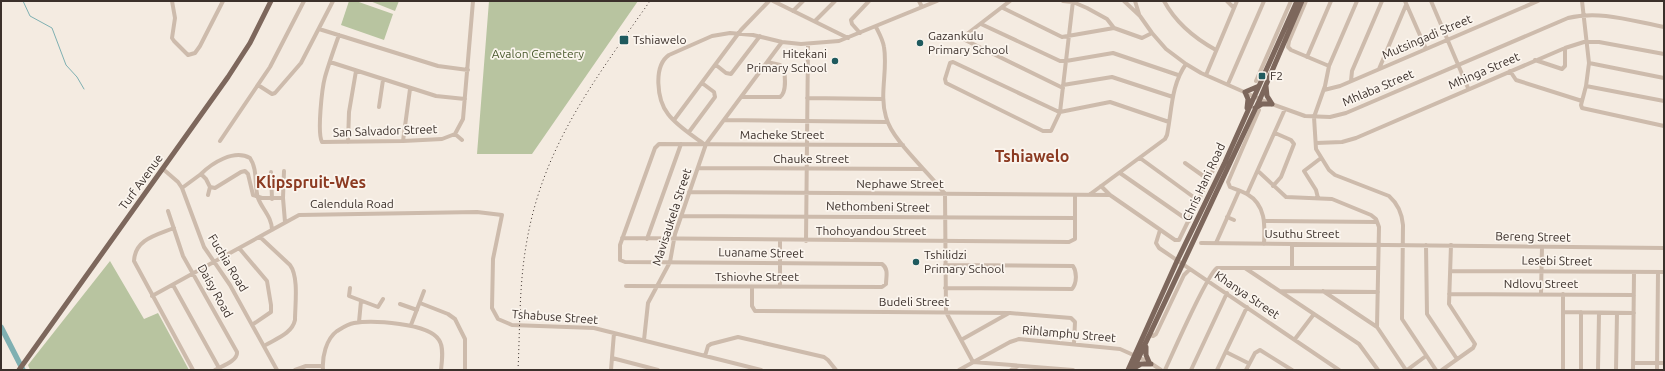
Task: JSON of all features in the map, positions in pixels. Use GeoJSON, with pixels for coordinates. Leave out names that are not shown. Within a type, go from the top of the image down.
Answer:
{"type":"FeatureCollection","features":[{"type":"Feature","properties":{"kind":"main road","name":"Turf Avenue"},"geometry":{"type":"LineString","coordinates":[[19,370],[240,60],[271,1]]}},
{"type":"Feature","properties":{"kind":"main road","name":"Chris Hani Road"},"geometry":{"type":"LineString","coordinates":[[1128,370],[1149,337],[1257,109],[1259,86],[1297,1]]}},
{"type":"Feature","properties":{"kind":"main road","name":"Chris Hani Road"},"geometry":{"type":"LineString","coordinates":[[1133,369],[1137,356],[1177,261],[1243,122],[1265,85],[1302,1]]}},
{"type":"Feature","properties":{"kind":"main road"},"geometry":{"type":"LineString","coordinates":[[1265,85],[1266,94],[1272,104]]}},
{"type":"Feature","properties":{"kind":"main road"},"geometry":{"type":"LineString","coordinates":[[1243,122],[1249,101],[1244,92],[1259,86]]}},
{"type":"Feature","properties":{"kind":"main road"},"geometry":{"type":"LineString","coordinates":[[1257,109],[1262,104],[1272,104]]}},
{"type":"Feature","properties":{"kind":"main road"},"geometry":{"type":"LineString","coordinates":[[1133,369],[1141,364],[1151,363],[1145,352],[1149,337]]}},
{"type":"Feature","properties":{"kind":"street"},"geometry":{"type":"LineString","coordinates":[[172,1],[175,18],[172,36],[174,41],[188,55],[195,53],[200,46],[223,1]]}},
{"type":"Feature","properties":{"kind":"street"},"geometry":{"type":"LineString","coordinates":[[220,141],[272,64],[304,1]]}},
{"type":"Feature","properties":{"kind":"street","name":"San Salvador Street"},"geometry":{"type":"LineString","coordinates":[[330,62],[324,82],[321,112],[320,136],[323,143],[442,139],[455,134],[463,119],[473,1]]}},
{"type":"Feature","properties":{"kind":"street"},"geometry":{"type":"LineString","coordinates":[[674,120],[747,22],[769,1]]}},
{"type":"Feature","properties":{"kind":"street"},"geometry":{"type":"LineString","coordinates":[[773,1],[848,38]]}},
{"type":"Feature","properties":{"kind":"street"},"geometry":{"type":"LineString","coordinates":[[793,11],[802,1]]}},
{"type":"Feature","properties":{"kind":"street"},"geometry":{"type":"LineString","coordinates":[[815,21],[836,1]]}},
{"type":"Feature","properties":{"kind":"street"},"geometry":{"type":"LineString","coordinates":[[860,33],[852,24],[851,20],[869,1]]}},
{"type":"Feature","properties":{"kind":"street"},"geometry":{"type":"LineString","coordinates":[[919,1],[922,7]]}},
{"type":"Feature","properties":{"kind":"street"},"geometry":{"type":"LineString","coordinates":[[705,144],[674,120],[666,111],[660,91],[659,71],[663,60],[672,53],[712,36],[739,33],[760,36],[782,42],[808,44],[830,42],[848,38],[937,1]]}},
{"type":"Feature","properties":{"kind":"street"},"geometry":{"type":"LineString","coordinates":[[1010,1],[967,34],[965,37],[966,41],[1063,87],[1112,77],[1172,97]]}},
{"type":"Feature","properties":{"kind":"street"},"geometry":{"type":"LineString","coordinates":[[1063,1],[1073,2],[1087,8],[1107,19],[1114,28]]}},
{"type":"Feature","properties":{"kind":"street","name":"Mhlaba Street"},"geometry":{"type":"LineString","coordinates":[[1124,1],[1140,16],[1166,49],[1186,64],[1206,75],[1257,98],[1305,116],[1314,117],[1330,117],[1346,113],[1560,21],[1584,15],[1602,15],[1664,28]]}},
{"type":"Feature","properties":{"kind":"street"},"geometry":{"type":"LineString","coordinates":[[1134,1],[1140,16]]}},
{"type":"Feature","properties":{"kind":"street"},"geometry":{"type":"LineString","coordinates":[[1164,1],[1172,14],[1189,32],[1216,50]]}},
{"type":"Feature","properties":{"kind":"street"},"geometry":{"type":"LineString","coordinates":[[1227,1],[1234,8]]}},
{"type":"Feature","properties":{"kind":"street"},"geometry":{"type":"LineString","coordinates":[[1206,75],[1237,1]]}},
{"type":"Feature","properties":{"kind":"street"},"geometry":{"type":"LineString","coordinates":[[1228,84],[1264,1]]}},
{"type":"Feature","properties":{"kind":"street"},"geometry":{"type":"LineString","coordinates":[[1256,81],[1291,1]]}},
{"type":"Feature","properties":{"kind":"street"},"geometry":{"type":"LineString","coordinates":[[1306,1],[1289,41],[1288,47],[1291,50],[1329,66]]}},
{"type":"Feature","properties":{"kind":"street"},"geometry":{"type":"LineString","coordinates":[[1307,57],[1332,1]]}},
{"type":"Feature","properties":{"kind":"street"},"geometry":{"type":"LineString","coordinates":[[1357,1],[1329,66],[1324,90],[1314,117],[1316,149],[1329,170],[1335,174],[1389,196],[1392,199],[1402,219],[1402,320],[1436,370]]}},
{"type":"Feature","properties":{"kind":"street"},"geometry":{"type":"LineString","coordinates":[[1351,81],[1352,71],[1382,1]]}},
{"type":"Feature","properties":{"kind":"street"},"geometry":{"type":"LineString","coordinates":[[1431,1],[1468,88]]}},
{"type":"Feature","properties":{"kind":"street","name":"Mutsingadi Street"},"geometry":{"type":"LineString","coordinates":[[1324,90],[1335,88],[1538,1]]}},
{"type":"Feature","properties":{"kind":"street"},"geometry":{"type":"LineString","coordinates":[[1582,1],[1588,63],[1582,107],[1584,110],[1664,126]]}},
{"type":"Feature","properties":{"kind":"street"},"geometry":{"type":"LineString","coordinates":[[258,85],[271,94],[275,94],[301,63],[331,2]]}},
{"type":"Feature","properties":{"kind":"street"},"geometry":{"type":"LineString","coordinates":[[1073,2],[1060,112],[1049,132],[1045,132],[948,85],[945,79],[948,65],[953,62],[1060,112],[1110,102],[1169,122]]}},
{"type":"Feature","properties":{"kind":"street"},"geometry":{"type":"LineString","coordinates":[[1406,3],[1426,49]]}},
{"type":"Feature","properties":{"kind":"street"},"geometry":{"type":"LineString","coordinates":[[1379,69],[1406,3]]}},
{"type":"Feature","properties":{"kind":"street"},"geometry":{"type":"LineString","coordinates":[[1002,8],[1062,37],[1114,28],[1142,38],[1152,33]]}},
{"type":"Feature","properties":{"kind":"street"},"geometry":{"type":"LineString","coordinates":[[981,24],[1060,61],[1113,53],[1178,75]]}},
{"type":"Feature","properties":{"kind":"street"},"geometry":{"type":"LineString","coordinates":[[876,26],[884,47],[883,98],[887,122],[903,145],[945,194],[946,312],[971,363],[971,370]]}},
{"type":"Feature","properties":{"kind":"street"},"geometry":{"type":"LineString","coordinates":[[319,29],[438,66],[468,70]]}},
{"type":"Feature","properties":{"kind":"street"},"geometry":{"type":"LineString","coordinates":[[339,35],[330,62],[410,89],[436,96],[465,99]]}},
{"type":"Feature","properties":{"kind":"street"},"geometry":{"type":"LineString","coordinates":[[716,65],[726,73],[731,74],[760,36]]}},
{"type":"Feature","properties":{"kind":"street","name":"Mavisaukela Street"},"geometry":{"type":"LineString","coordinates":[[644,340],[648,303],[670,262],[674,239],[705,144],[782,42]]}},
{"type":"Feature","properties":{"kind":"street","name":"Mhinga Street"},"geometry":{"type":"LineString","coordinates":[[1316,143],[1348,141],[1534,60],[1564,48],[1587,42],[1606,43],[1664,54]]}},
{"type":"Feature","properties":{"kind":"street"},"geometry":{"type":"LineString","coordinates":[[806,240],[808,44]]}},
{"type":"Feature","properties":{"kind":"street"},"geometry":{"type":"LineString","coordinates":[[1534,60],[1562,69],[1565,66],[1564,48]]}},
{"type":"Feature","properties":{"kind":"street"},"geometry":{"type":"LineString","coordinates":[[741,97],[782,96],[784,91],[784,69],[780,65],[767,62]]}},
{"type":"Feature","properties":{"kind":"street"},"geometry":{"type":"LineString","coordinates":[[1588,63],[1664,78]]}},
{"type":"Feature","properties":{"kind":"street"},"geometry":{"type":"LineString","coordinates":[[1088,196],[1165,139],[1172,97],[1178,75],[1186,64]]}},
{"type":"Feature","properties":{"kind":"street"},"geometry":{"type":"LineString","coordinates":[[348,142],[350,112],[356,71]]}},
{"type":"Feature","properties":{"kind":"street"},"geometry":{"type":"LineString","coordinates":[[1510,71],[1516,80],[1582,101]]}},
{"type":"Feature","properties":{"kind":"street"},"geometry":{"type":"LineString","coordinates":[[379,107],[383,80]]}},
{"type":"Feature","properties":{"kind":"street"},"geometry":{"type":"LineString","coordinates":[[689,132],[715,97],[712,90],[702,84]]}},
{"type":"Feature","properties":{"kind":"street"},"geometry":{"type":"LineString","coordinates":[[1586,86],[1664,101]]}},
{"type":"Feature","properties":{"kind":"street"},"geometry":{"type":"LineString","coordinates":[[403,141],[410,89]]}},
{"type":"Feature","properties":{"kind":"street"},"geometry":{"type":"LineString","coordinates":[[807,98],[883,98]]}},
{"type":"Feature","properties":{"kind":"street"},"geometry":{"type":"LineString","coordinates":[[1257,109],[1228,182],[1230,186],[1247,194],[1260,208],[1265,221],[1264,244]]}},
{"type":"Feature","properties":{"kind":"street"},"geometry":{"type":"LineString","coordinates":[[1247,194],[1285,109]]}},
{"type":"Feature","properties":{"kind":"street"},"geometry":{"type":"LineString","coordinates":[[724,120],[887,122]]}},
{"type":"Feature","properties":{"kind":"street"},"geometry":{"type":"LineString","coordinates":[[1273,186],[1281,177],[1294,144],[1291,140],[1275,133]]}},
{"type":"Feature","properties":{"kind":"street"},"geometry":{"type":"LineString","coordinates":[[455,134],[462,140]]}},
{"type":"Feature","properties":{"kind":"street","name":"Macheke Street"},"geometry":{"type":"LineString","coordinates":[[622,238],[655,148],[661,144],[903,145]]}},
{"type":"Feature","properties":{"kind":"street"},"geometry":{"type":"LineString","coordinates":[[647,239],[681,144]]}},
{"type":"Feature","properties":{"kind":"street"},"geometry":{"type":"LineString","coordinates":[[182,188],[223,158],[247,156],[250,158],[254,166],[258,197],[272,223],[272,230]]}},
{"type":"Feature","properties":{"kind":"street"},"geometry":{"type":"LineString","coordinates":[[1140,158],[1199,201]]}},
{"type":"Feature","properties":{"kind":"street"},"geometry":{"type":"LineString","coordinates":[[1318,198],[1317,191],[1304,171],[1321,158]]}},
{"type":"Feature","properties":{"kind":"street"},"geometry":{"type":"LineString","coordinates":[[1185,164],[1209,180]]}},
{"type":"Feature","properties":{"kind":"street"},"geometry":{"type":"LineString","coordinates":[[1101,186],[1110,195],[1176,240],[1180,239],[1216,164]]}},
{"type":"Feature","properties":{"kind":"street","name":"Chauke Street"},"geometry":{"type":"LineString","coordinates":[[698,168],[923,169]]}},
{"type":"Feature","properties":{"kind":"street","name":"Fuchia Road"},"geometry":{"type":"LineString","coordinates":[[163,169],[178,182],[182,188],[202,244],[230,285],[277,370]]}},
{"type":"Feature","properties":{"kind":"street"},"geometry":{"type":"LineString","coordinates":[[210,187],[216,188],[241,172],[246,171],[252,193],[258,197],[272,199],[283,198]]}},
{"type":"Feature","properties":{"kind":"street"},"geometry":{"type":"LineString","coordinates":[[1258,171],[1286,197],[1332,199],[1371,215],[1377,222],[1379,227],[1377,327]]}},
{"type":"Feature","properties":{"kind":"street"},"geometry":{"type":"LineString","coordinates":[[271,172],[272,199]]}},
{"type":"Feature","properties":{"kind":"street"},"geometry":{"type":"LineString","coordinates":[[284,172],[283,198],[285,222]]}},
{"type":"Feature","properties":{"kind":"street"},"geometry":{"type":"LineString","coordinates":[[1120,172],[1189,221]]}},
{"type":"Feature","properties":{"kind":"street"},"geometry":{"type":"LineString","coordinates":[[201,174],[206,179],[210,187],[208,195]]}},
{"type":"Feature","properties":{"kind":"street"},"geometry":{"type":"LineString","coordinates":[[1216,243],[1239,191]]}},
{"type":"Feature","properties":{"kind":"street","name":"Nephawe Street"},"geometry":{"type":"LineString","coordinates":[[689,192],[1110,195]]}},
{"type":"Feature","properties":{"kind":"street","name":"Thohoyandou Street"},"geometry":{"type":"LineString","coordinates":[[622,238],[1071,242],[1075,239],[1075,195]]}},
{"type":"Feature","properties":{"kind":"street","name":"Daisy Road"},"geometry":{"type":"LineString","coordinates":[[168,211],[183,256],[194,273],[238,355],[236,358],[217,369]]}},
{"type":"Feature","properties":{"kind":"street","name":"Calendula Road"},"geometry":{"type":"LineString","coordinates":[[152,296],[297,216],[306,214],[477,212],[502,215]]}},
{"type":"Feature","properties":{"kind":"street","name":"Tshabuse Street"},"geometry":{"type":"LineString","coordinates":[[502,215],[493,259],[492,308],[498,319],[512,325],[587,327],[761,370]]}},
{"type":"Feature","properties":{"kind":"street","name":"Nethombeni Street"},"geometry":{"type":"LineString","coordinates":[[681,216],[1075,218]]}},
{"type":"Feature","properties":{"kind":"street"},"geometry":{"type":"LineString","coordinates":[[1227,217],[1234,220]]}},
{"type":"Feature","properties":{"kind":"street"},"geometry":{"type":"LineString","coordinates":[[1265,221],[1377,222]]}},
{"type":"Feature","properties":{"kind":"street"},"geometry":{"type":"LineString","coordinates":[[174,228],[145,240],[135,256],[135,265],[193,370]]}},
{"type":"Feature","properties":{"kind":"street","name":"Khanya Street"},"geometry":{"type":"LineString","coordinates":[[1160,230],[1156,242],[1158,247],[1339,370]]}},
{"type":"Feature","properties":{"kind":"street"},"geometry":{"type":"LineString","coordinates":[[260,237],[291,268],[295,278],[294,326],[288,332],[264,346]]}},
{"type":"Feature","properties":{"kind":"street","name":"Luaname Street"},"geometry":{"type":"LineString","coordinates":[[622,238],[620,258],[621,261],[625,262],[882,264],[886,270],[886,284]]}},
{"type":"Feature","properties":{"kind":"street"},"geometry":{"type":"LineString","coordinates":[[780,240],[780,287]]}},
{"type":"Feature","properties":{"kind":"street","name":"Usuthu Street"},"geometry":{"type":"LineString","coordinates":[[1201,243],[1402,245]]}},
{"type":"Feature","properties":{"kind":"street"},"geometry":{"type":"LineString","coordinates":[[1292,244],[1292,268]]}},
{"type":"Feature","properties":{"kind":"street","name":"Bereng Street"},"geometry":{"type":"LineString","coordinates":[[1402,245],[1664,248]]}},
{"type":"Feature","properties":{"kind":"street"},"geometry":{"type":"LineString","coordinates":[[1426,245],[1427,314],[1457,359]]}},
{"type":"Feature","properties":{"kind":"street"},"geometry":{"type":"LineString","coordinates":[[1442,370],[1474,348],[1475,344],[1450,307],[1449,294],[1451,245]]}},
{"type":"Feature","properties":{"kind":"street"},"geometry":{"type":"LineString","coordinates":[[1541,294],[1542,247]]}},
{"type":"Feature","properties":{"kind":"street"},"geometry":{"type":"LineString","coordinates":[[239,248],[264,277],[268,284],[271,310],[267,316],[252,325]]}},
{"type":"Feature","properties":{"kind":"street"},"geometry":{"type":"LineString","coordinates":[[945,264],[1072,266],[1075,271],[1075,284],[1072,288],[945,288]]}},
{"type":"Feature","properties":{"kind":"street"},"geometry":{"type":"LineString","coordinates":[[1244,267],[1358,344],[1378,370]]}},
{"type":"Feature","properties":{"kind":"street"},"geometry":{"type":"LineString","coordinates":[[1165,370],[1212,271],[1217,268],[1378,268]]}},
{"type":"Feature","properties":{"kind":"street"},"geometry":{"type":"LineString","coordinates":[[1149,337],[1156,334],[1184,275],[1190,269]]}},
{"type":"Feature","properties":{"kind":"street","name":"Lesebi Street"},"geometry":{"type":"LineString","coordinates":[[1450,271],[1664,272]]}},
{"type":"Feature","properties":{"kind":"street"},"geometry":{"type":"LineString","coordinates":[[1634,272],[1634,370]]}},
{"type":"Feature","properties":{"kind":"street"},"geometry":{"type":"LineString","coordinates":[[1657,370],[1658,272]]}},
{"type":"Feature","properties":{"kind":"street","name":"Tshiovhe Street"},"geometry":{"type":"LineString","coordinates":[[626,286],[880,288],[886,284]]}},
{"type":"Feature","properties":{"kind":"street"},"geometry":{"type":"LineString","coordinates":[[173,285],[217,369]]}},
{"type":"Feature","properties":{"kind":"street","name":"Budeli Street"},"geometry":{"type":"LineString","coordinates":[[752,287],[752,306],[755,311],[1010,312],[1072,319],[1074,322],[1074,343]]}},
{"type":"Feature","properties":{"kind":"street"},"geometry":{"type":"LineString","coordinates":[[350,288],[349,296],[361,301],[378,307],[383,300]]}},
{"type":"Feature","properties":{"kind":"street"},"geometry":{"type":"LineString","coordinates":[[411,325],[424,291]]}},
{"type":"Feature","properties":{"kind":"street"},"geometry":{"type":"LineString","coordinates":[[1280,291],[1378,292]]}},
{"type":"Feature","properties":{"kind":"street"},"geometry":{"type":"LineString","coordinates":[[1323,291],[1377,327],[1407,370],[1426,356]]}},
{"type":"Feature","properties":{"kind":"street"},"geometry":{"type":"LineString","coordinates":[[1191,370],[1227,293]]}},
{"type":"Feature","properties":{"kind":"street","name":"Ndlovu Street"},"geometry":{"type":"LineString","coordinates":[[1449,294],[1634,295]]}},
{"type":"Feature","properties":{"kind":"street"},"geometry":{"type":"LineString","coordinates":[[1563,294],[1563,370]]}},
{"type":"Feature","properties":{"kind":"street"},"geometry":{"type":"LineString","coordinates":[[359,322],[361,301]]}},
{"type":"Feature","properties":{"kind":"street"},"geometry":{"type":"LineString","coordinates":[[420,303],[448,314],[455,319],[465,339],[465,370]]}},
{"type":"Feature","properties":{"kind":"street"},"geometry":{"type":"LineString","coordinates":[[400,304],[417,310]]}},
{"type":"Feature","properties":{"kind":"street"},"geometry":{"type":"LineString","coordinates":[[1217,370],[1247,307]]}},
{"type":"Feature","properties":{"kind":"street"},"geometry":{"type":"LineString","coordinates":[[961,340],[1010,312]]}},
{"type":"Feature","properties":{"kind":"street"},"geometry":{"type":"LineString","coordinates":[[1564,312],[1634,313]]}},
{"type":"Feature","properties":{"kind":"street"},"geometry":{"type":"LineString","coordinates":[[1581,312],[1581,370]]}},
{"type":"Feature","properties":{"kind":"street"},"geometry":{"type":"LineString","coordinates":[[1598,370],[1599,313]]}},
{"type":"Feature","properties":{"kind":"street"},"geometry":{"type":"LineString","coordinates":[[1616,370],[1617,313]]}},
{"type":"Feature","properties":{"kind":"street"},"geometry":{"type":"LineString","coordinates":[[1295,339],[1314,314]]}},
{"type":"Feature","properties":{"kind":"street"},"geometry":{"type":"LineString","coordinates":[[294,370],[303,366],[323,368],[324,354],[335,333],[348,325],[359,322],[411,325],[431,333],[437,337],[441,343],[441,370]]}},
{"type":"Feature","properties":{"kind":"street"},"geometry":{"type":"LineString","coordinates":[[611,370],[614,333]]}},
{"type":"Feature","properties":{"kind":"street"},"geometry":{"type":"LineString","coordinates":[[705,356],[708,346],[711,344],[738,337],[824,357],[836,370]]}},
{"type":"Feature","properties":{"kind":"street","name":"Rihlamphu Street"},"geometry":{"type":"LineString","coordinates":[[959,370],[1019,338],[1120,349],[1151,363],[1161,370]]}},
{"type":"Feature","properties":{"kind":"street"},"geometry":{"type":"LineString","coordinates":[[1246,370],[1248,363],[1257,351],[1262,350],[1292,370]]}},
{"type":"Feature","properties":{"kind":"street"},"geometry":{"type":"LineString","coordinates":[[1226,352],[1248,363]]}},
{"type":"Feature","properties":{"kind":"street"},"geometry":{"type":"LineString","coordinates":[[612,358],[658,370]]}},
{"type":"Feature","properties":{"kind":"street"},"geometry":{"type":"LineString","coordinates":[[971,363],[1073,370]]}},
{"type":"Feature","properties":{"kind":"street"},"geometry":{"type":"LineString","coordinates":[[1634,363],[1664,363]]}},
{"type":"Feature","properties":{"kind":"street"},"geometry":{"type":"LineString","coordinates":[[738,370],[740,365]]}},
{"type":"Feature","properties":{"kind":"street"},"geometry":{"type":"LineString","coordinates":[[1011,370],[1018,366]]}},
{"type":"Feature","properties":{"kind":"green space"},"geometry":{"type":"Polygon","coordinates":[[[349,1],[356,1],[393,14],[384,40],[341,25],[349,1]]]}},
{"type":"Feature","properties":{"kind":"green space"},"geometry":{"type":"Polygon","coordinates":[[[370,1],[399,1],[395,11],[370,1]]]}},
{"type":"Feature","properties":{"kind":"green space","name":"Avalon Cemetery"},"geometry":{"type":"Polygon","coordinates":[[[489,1],[638,1],[532,154],[477,154],[489,1]]]}},
{"type":"Feature","properties":{"kind":"green space"},"geometry":{"type":"Polygon","coordinates":[[[110,261],[144,319],[158,313],[189,370],[30,370],[28,365],[110,261]]]}},
{"type":"Feature","properties":{"kind":"waterway"},"geometry":{"type":"LineString","coordinates":[[23,1],[30,16],[52,28],[66,65],[77,77],[84,89]]}},
{"type":"Feature","properties":{"kind":"waterway"},"geometry":{"type":"LineString","coordinates":[[1,327],[23,370]]}},
{"type":"Feature","properties":{"kind":"railway"},"geometry":{"type":"LineString","coordinates":[[518,370],[521,292],[526,246],[534,210],[544,177],[573,116],[609,59],[650,1]]}},
{"type":"Feature","properties":{"kind":"place","name":"Tshiawelo"},"geometry":{"type":"Point","coordinates":[624,40]}},
{"type":"Feature","properties":{"kind":"place","name":"Gazankulu Primary School"},"geometry":{"type":"Point","coordinates":[920,43]}},
{"type":"Feature","properties":{"kind":"place","name":"Hitekani Primary School"},"geometry":{"type":"Point","coordinates":[835,61]}},
{"type":"Feature","properties":{"kind":"place","name":"F2"},"geometry":{"type":"Point","coordinates":[1262,76]}},
{"type":"Feature","properties":{"kind":"place","name":"Tshilidzi Primary School"},"geometry":{"type":"Point","coordinates":[916,262]}},
{"type":"Feature","properties":{"kind":"district","name":"Tshiawelo"},"geometry":{"type":"Point","coordinates":[1032,156]}},
{"type":"Feature","properties":{"kind":"district","name":"Klipspruit-Wes"},"geometry":{"type":"Point","coordinates":[311,182]}}]}
